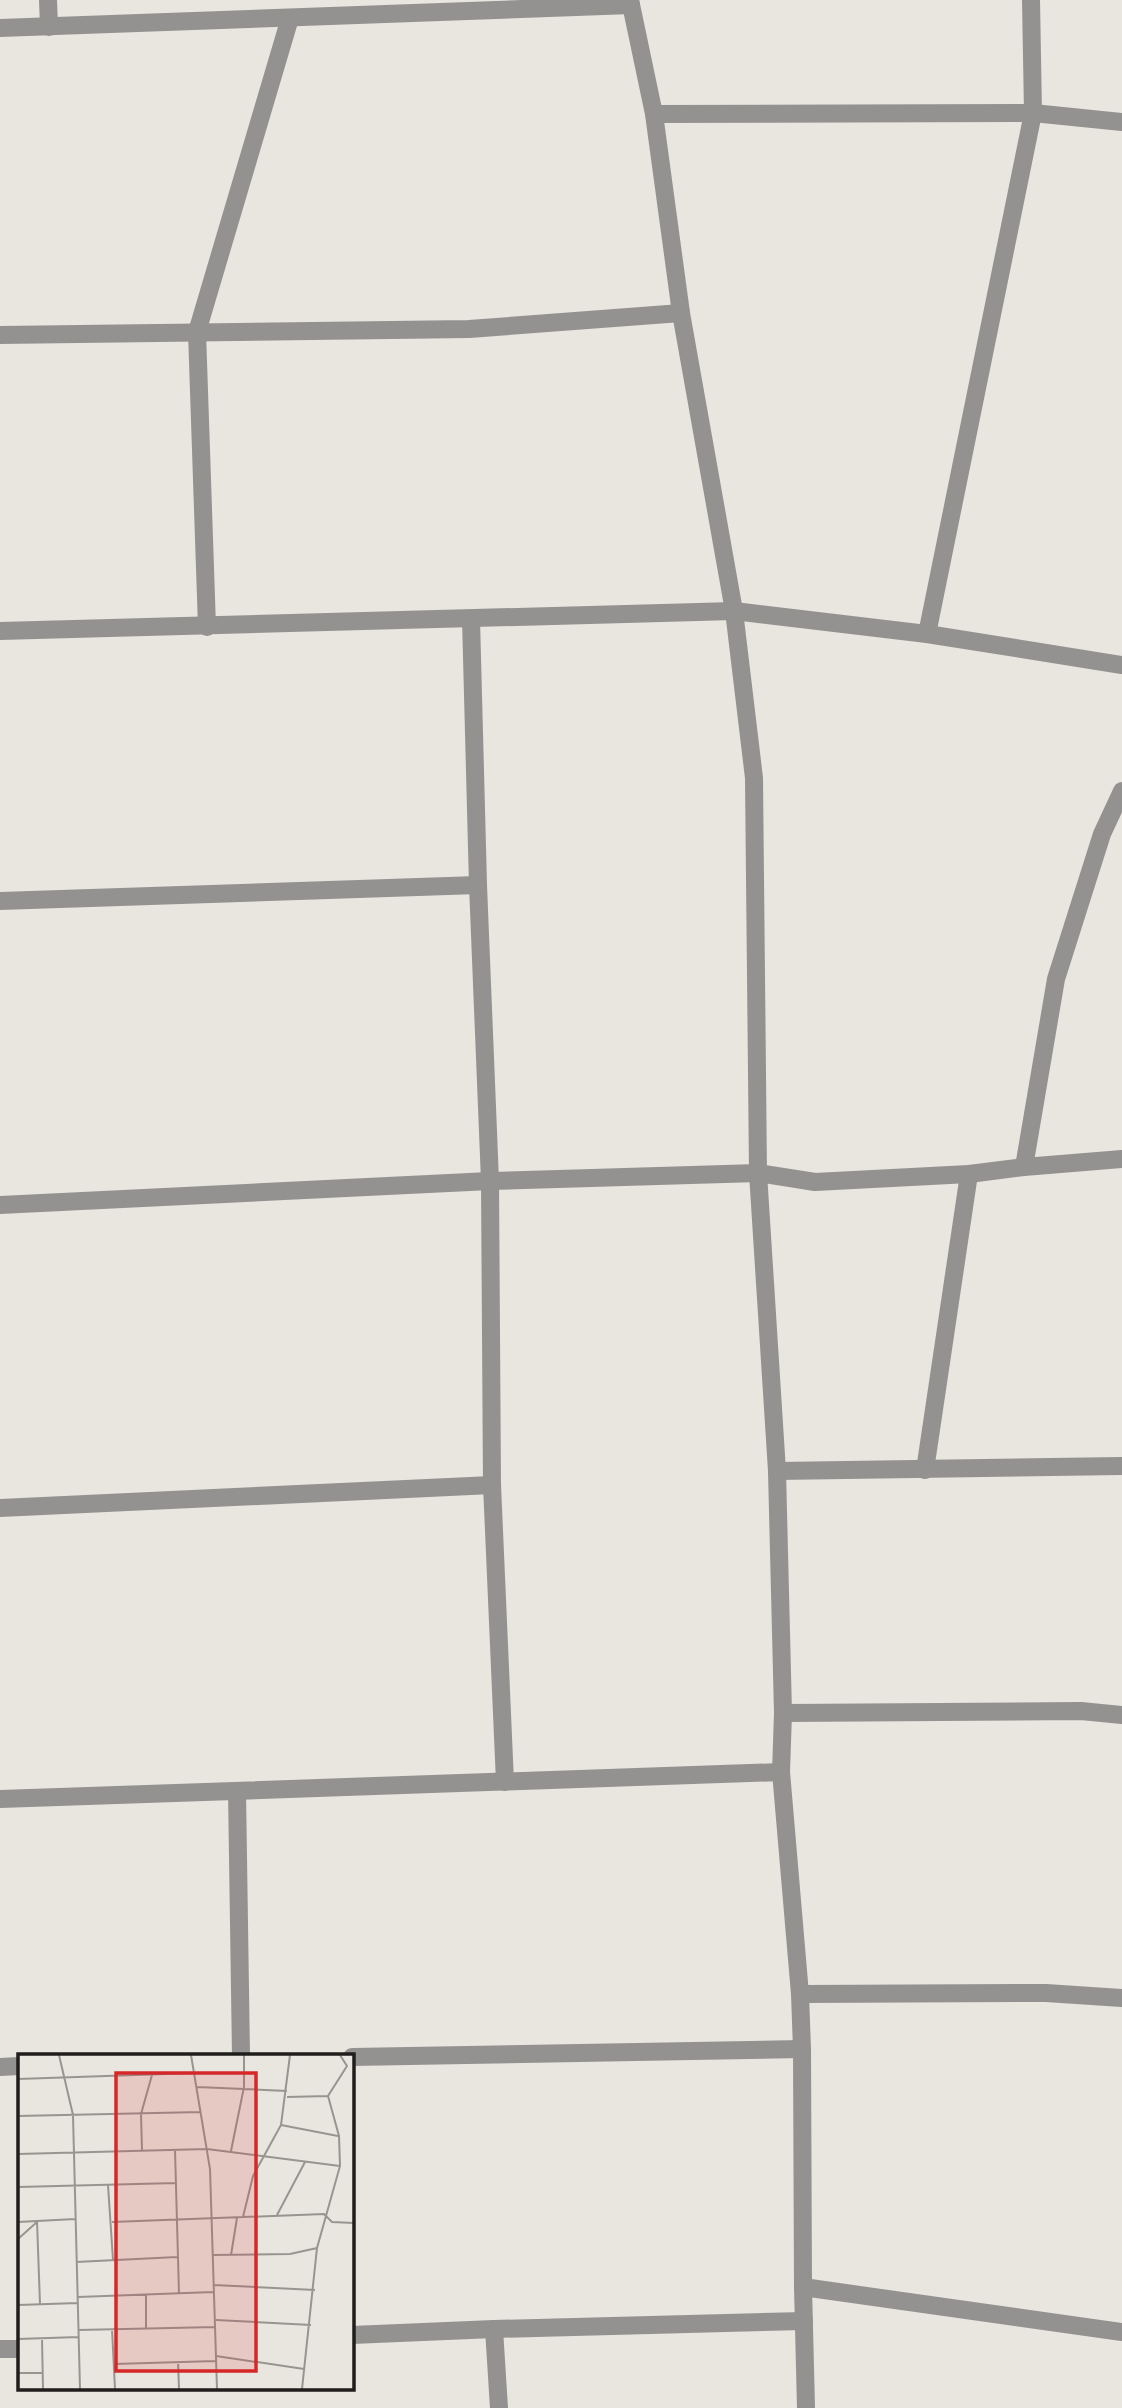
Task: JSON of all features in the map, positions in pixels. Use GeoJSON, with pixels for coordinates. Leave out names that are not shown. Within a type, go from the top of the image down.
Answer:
{"type":"FeatureCollection","features":[{"type":"Feature","properties":{"kind":"street"},"geometry":{"type":"LineString","coordinates":[[48,0],[49,27]]}},
{"type":"Feature","properties":{"kind":"street"},"geometry":{"type":"LineString","coordinates":[[927,634],[1033,113],[1031,0]]}},
{"type":"Feature","properties":{"kind":"street"},"geometry":{"type":"LineString","coordinates":[[0,28],[630,3],[654,114],[681,313],[734,611],[754,778],[758,1173],[777,1471],[783,1713],[781,1772],[800,1994],[806,2408]]}},
{"type":"Feature","properties":{"kind":"street"},"geometry":{"type":"LineString","coordinates":[[207,627],[197,332],[290,18]]}},
{"type":"Feature","properties":{"kind":"street"},"geometry":{"type":"LineString","coordinates":[[654,114],[1033,113],[1122,122]]}},
{"type":"Feature","properties":{"kind":"street"},"geometry":{"type":"LineString","coordinates":[[0,335],[469,329],[681,313]]}},
{"type":"Feature","properties":{"kind":"street"},"geometry":{"type":"LineString","coordinates":[[0,631],[734,611],[927,634],[1122,665]]}},
{"type":"Feature","properties":{"kind":"street"},"geometry":{"type":"LineString","coordinates":[[471,619],[490,1181],[492,1485],[505,1782]]}},
{"type":"Feature","properties":{"kind":"street"},"geometry":{"type":"LineString","coordinates":[[1024,1167],[1056,979],[1102,834],[1122,791]]}},
{"type":"Feature","properties":{"kind":"street"},"geometry":{"type":"LineString","coordinates":[[0,901],[478,886]]}},
{"type":"Feature","properties":{"kind":"street"},"geometry":{"type":"LineString","coordinates":[[0,1205],[490,1181],[758,1173],[814,1182],[969,1174],[1122,1160]]}},
{"type":"Feature","properties":{"kind":"street"},"geometry":{"type":"LineString","coordinates":[[925,1470],[969,1174]]}},
{"type":"Feature","properties":{"kind":"street"},"geometry":{"type":"LineString","coordinates":[[777,1471],[1122,1466]]}},
{"type":"Feature","properties":{"kind":"street"},"geometry":{"type":"LineString","coordinates":[[0,1507],[492,1485]]}},
{"type":"Feature","properties":{"kind":"street"},"geometry":{"type":"LineString","coordinates":[[783,1713],[1067,1711],[1122,1715]]}},
{"type":"Feature","properties":{"kind":"street"},"geometry":{"type":"LineString","coordinates":[[0,1799],[781,1772]]}},
{"type":"Feature","properties":{"kind":"street"},"geometry":{"type":"LineString","coordinates":[[237,1791],[241,2054]]}},
{"type":"Feature","properties":{"kind":"street"},"geometry":{"type":"LineString","coordinates":[[800,1994],[1046,1993],[1122,1998]]}},
{"type":"Feature","properties":{"kind":"street"},"geometry":{"type":"LineString","coordinates":[[354,2057],[802,2049]]}},
{"type":"Feature","properties":{"kind":"street"},"geometry":{"type":"LineString","coordinates":[[0,2067],[18,2066]]}},
{"type":"Feature","properties":{"kind":"street"},"geometry":{"type":"LineString","coordinates":[[803,2287],[1122,2332]]}},
{"type":"Feature","properties":{"kind":"street"},"geometry":{"type":"LineString","coordinates":[[354,2335],[804,2322]]}},
{"type":"Feature","properties":{"kind":"street"},"geometry":{"type":"LineString","coordinates":[[494,2329],[499,2408]]}},
{"type":"Feature","properties":{"kind":"street"},"geometry":{"type":"LineString","coordinates":[[0,2349],[18,2348]]}}]}
